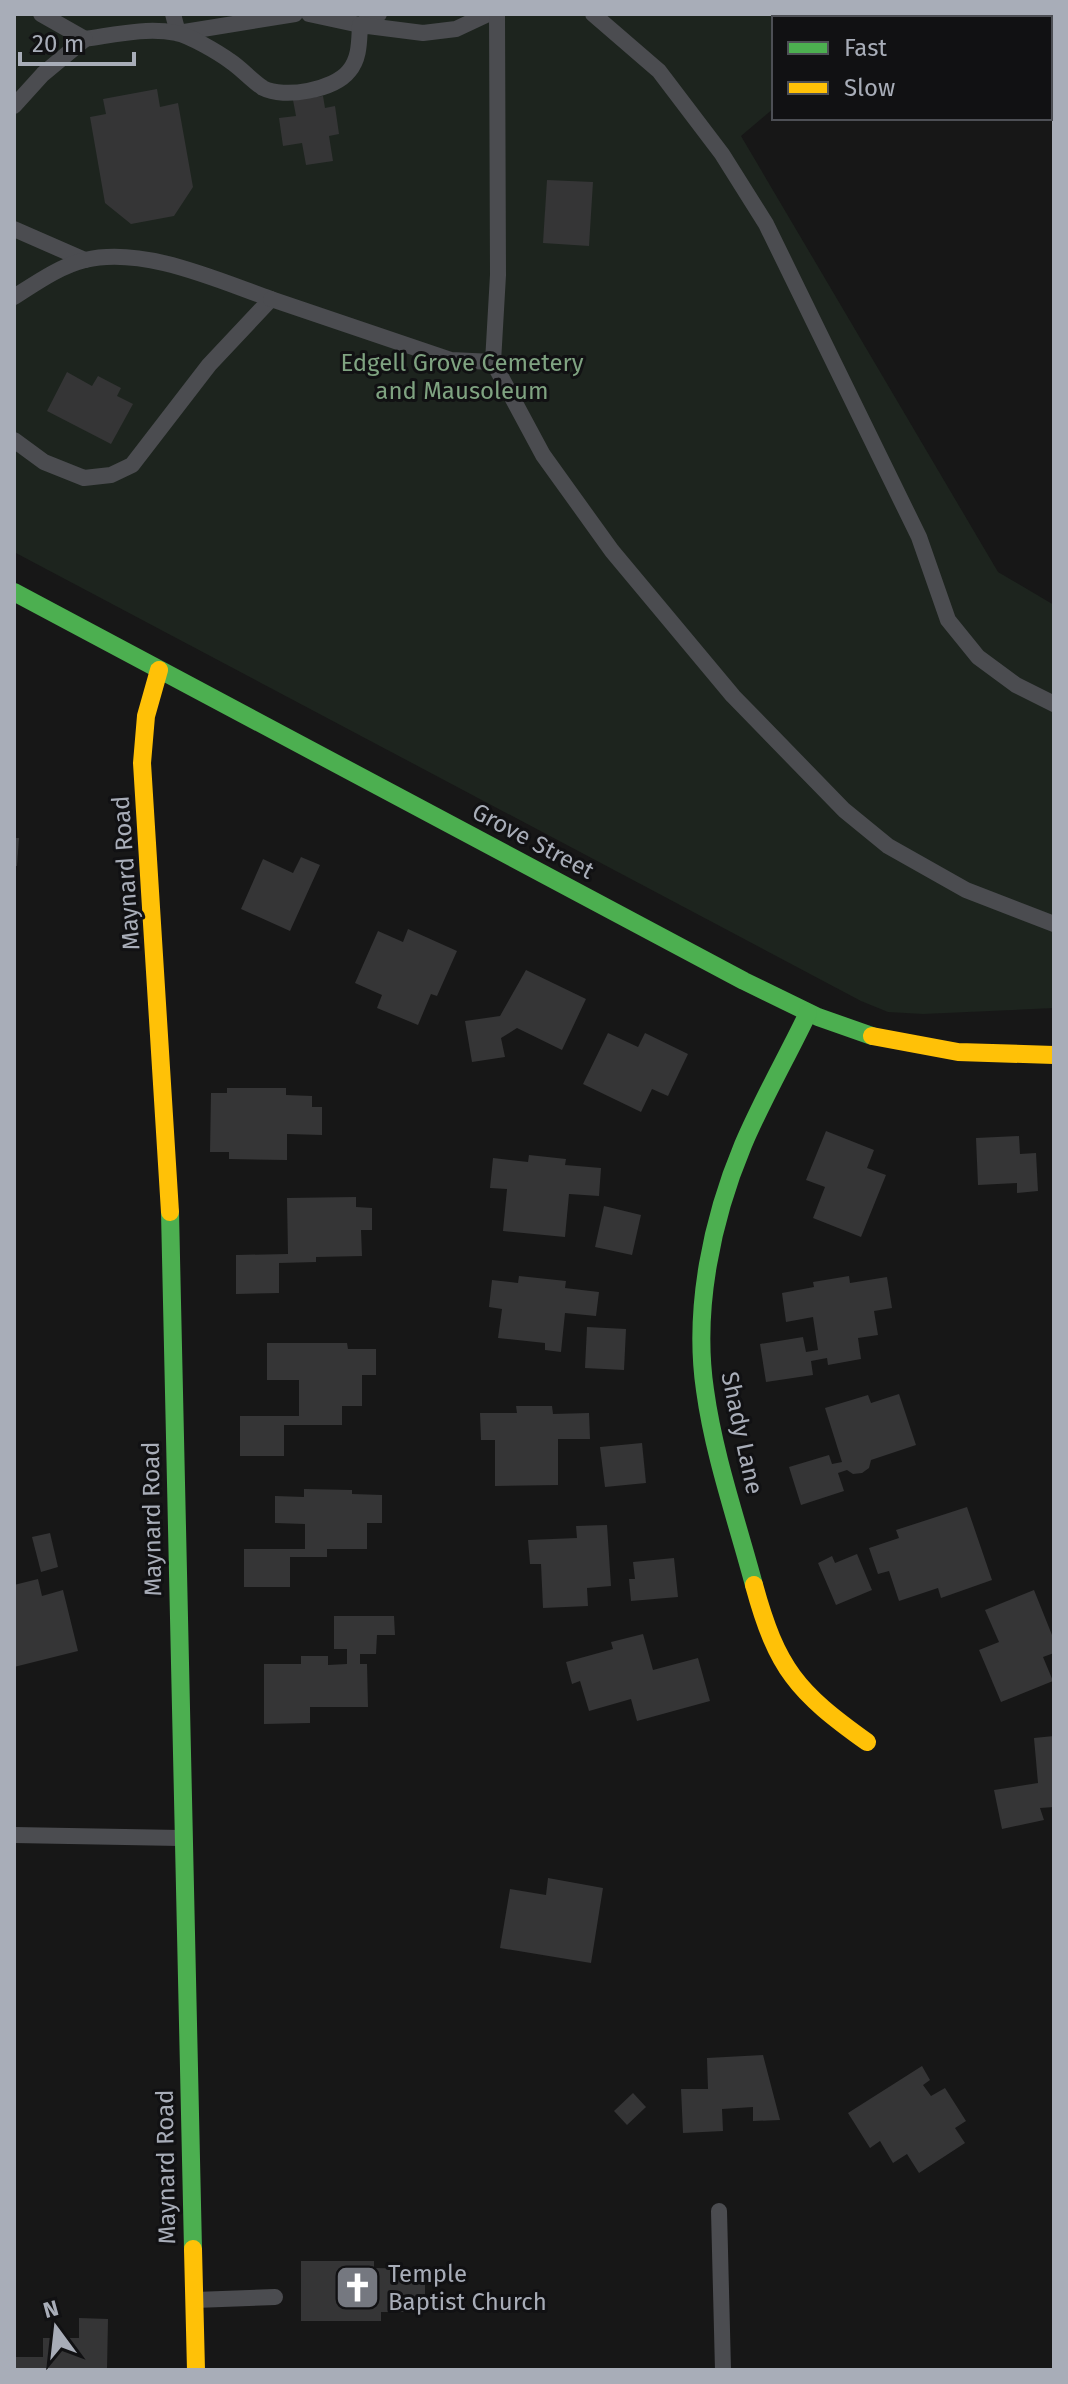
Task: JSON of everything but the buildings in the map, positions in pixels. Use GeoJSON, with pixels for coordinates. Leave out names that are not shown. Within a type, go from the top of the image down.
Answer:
{"type":"FeatureCollection","features":[{"type":"Feature","properties":{"kind":"street","name":"Grove Street"},"geometry":{"type":"LineString","coordinates":[[14,592],[808,1013],[860,1034],[902,1044],[985,1054],[1054,1055]]}},
{"type":"Feature","properties":{"kind":"street","name":"Maynard Road"},"geometry":{"type":"LineString","coordinates":[[159,670],[148,697],[142,763],[170,1208],[196,2370]]}},
{"type":"Feature","properties":{"kind":"street","name":"Shady Lane"},"geometry":{"type":"LineString","coordinates":[[808,1013],[727,1188],[707,1283],[703,1332],[704,1384],[713,1434],[768,1632],[784,1666],[805,1693],[831,1718],[867,1742]]}},
{"type":"Feature","properties":{"kind":"lane"},"geometry":{"type":"LineString","coordinates":[[41,14],[85,39]]}},
{"type":"Feature","properties":{"kind":"lane"},"geometry":{"type":"LineString","coordinates":[[173,14],[178,33],[231,61],[267,90],[312,91],[348,73],[357,56],[360,25]]}},
{"type":"Feature","properties":{"kind":"lane"},"geometry":{"type":"LineString","coordinates":[[14,106],[43,74],[85,39],[133,32],[178,33],[295,14]]}},
{"type":"Feature","properties":{"kind":"lane"},"geometry":{"type":"LineString","coordinates":[[309,14],[360,25],[423,33],[456,29],[488,14]]}},
{"type":"Feature","properties":{"kind":"lane"},"geometry":{"type":"LineString","coordinates":[[360,25],[379,14]]}},
{"type":"Feature","properties":{"kind":"lane"},"geometry":{"type":"LineString","coordinates":[[497,14],[498,260],[493,362],[543,455],[612,551],[733,696],[844,810],[888,846],[966,890],[1054,924]]}},
{"type":"Feature","properties":{"kind":"lane"},"geometry":{"type":"LineString","coordinates":[[593,14],[659,71],[722,154],[766,224],[919,537],[948,620],[978,657],[1016,685],[1054,704]]}},
{"type":"Feature","properties":{"kind":"lane"},"geometry":{"type":"LineString","coordinates":[[14,229],[85,260]]}},
{"type":"Feature","properties":{"kind":"lane"},"geometry":{"type":"LineString","coordinates":[[14,297],[42,278],[85,260],[126,257],[167,265],[451,360],[493,362]]}},
{"type":"Feature","properties":{"kind":"lane"},"geometry":{"type":"LineString","coordinates":[[14,440],[44,462],[84,478],[111,475],[132,465],[209,365],[271,299]]}},
{"type":"Feature","properties":{"kind":"lane"},"geometry":{"type":"LineString","coordinates":[[14,1835],[182,1838]]}},
{"type":"Feature","properties":{"kind":"lane"},"geometry":{"type":"LineString","coordinates":[[719,2211],[723,2370]]}},
{"type":"Feature","properties":{"kind":"lane"},"geometry":{"type":"LineString","coordinates":[[194,2300],[275,2297]]}},
{"type":"Feature","properties":{"kind":"green space","name":"Edgell Grove Cemetery and Mausoleum"},"geometry":{"type":"Polygon","coordinates":[[[14,14],[885,14],[772,16],[772,110],[741,136],[998,572],[1054,605],[1054,1008],[923,1014],[888,1012],[861,1001],[14,552],[14,14]]]}},
{"type":"Feature","properties":{"kind":"traffic: fast"},"geometry":{"type":"LineString","coordinates":[[14,592],[744,981],[818,1017],[872,1036]]}},
{"type":"Feature","properties":{"kind":"traffic: fast"},"geometry":{"type":"LineString","coordinates":[[754,1585],[709,1415],[702,1359],[704,1296],[714,1234],[732,1173],[758,1112],[808,1013]]}},
{"type":"Feature","properties":{"kind":"traffic: fast"},"geometry":{"type":"LineString","coordinates":[[170,1212],[193,2249]]}},
{"type":"Feature","properties":{"kind":"traffic: slow"},"geometry":{"type":"LineString","coordinates":[[159,670],[146,716],[142,763],[170,1212]]}},
{"type":"Feature","properties":{"kind":"traffic: slow"},"geometry":{"type":"LineString","coordinates":[[872,1036],[958,1052],[1054,1055]]}},
{"type":"Feature","properties":{"kind":"traffic: slow"},"geometry":{"type":"LineString","coordinates":[[754,1585],[772,1638],[793,1676],[823,1708],[867,1742]]}},
{"type":"Feature","properties":{"kind":"traffic: slow"},"geometry":{"type":"LineString","coordinates":[[193,2249],[196,2370]]}},
{"type":"Feature","properties":{"kind":"place","name":"Temple Baptist Church"},"geometry":{"type":"Point","coordinates":[357,2288]}}]}
